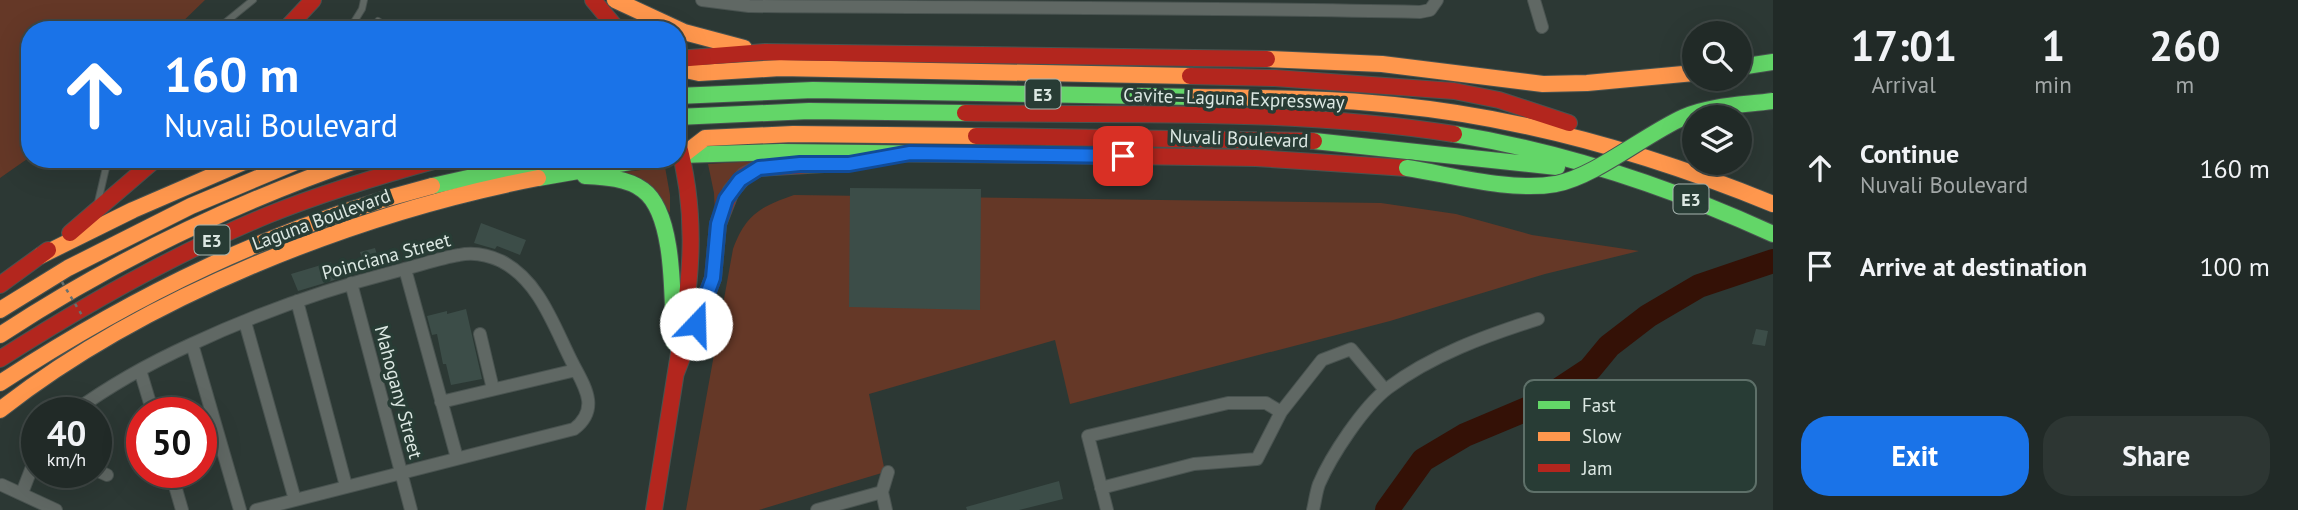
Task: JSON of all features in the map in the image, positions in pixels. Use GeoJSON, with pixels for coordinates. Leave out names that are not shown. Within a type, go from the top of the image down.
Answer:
{"type":"FeatureCollection","features":[{"type":"Feature","properties":{"kind":"main road"},"geometry":{"type":"LineString","coordinates":[[293,21],[311,0]]}},
{"type":"Feature","properties":{"kind":"main road"},"geometry":{"type":"LineString","coordinates":[[615,0],[660,21]]}},
{"type":"Feature","properties":{"kind":"main road"},"geometry":{"type":"LineString","coordinates":[[597,5],[610,21]]}},
{"type":"Feature","properties":{"kind":"main road"},"geometry":{"type":"LineString","coordinates":[[686,32],[765,52]]}},
{"type":"Feature","properties":{"kind":"main road"},"geometry":{"type":"LineString","coordinates":[[686,58],[765,52],[1340,61],[1543,84],[1587,83],[1682,74]]}},
{"type":"Feature","properties":{"kind":"main road"},"geometry":{"type":"LineString","coordinates":[[1752,65],[1773,62]]}},
{"type":"Feature","properties":{"kind":"main road"},"geometry":{"type":"LineString","coordinates":[[686,70],[699,73],[780,68],[1266,78],[1413,87],[1454,91],[1499,100],[1590,130],[1676,165]]}},
{"type":"Feature","properties":{"kind":"main road","name":"Cavite–Laguna Expressway"},"geometry":{"type":"LineString","coordinates":[[686,95],[777,90],[1216,97],[1372,103],[1458,113],[1540,130],[1676,165],[1773,204]]}},
{"type":"Feature","properties":{"kind":"main road","name":"Nuvali Boulevard"},"geometry":{"type":"LineString","coordinates":[[686,155],[781,152],[1256,158],[1407,169],[1510,185],[1555,184],[1581,176],[1686,116],[1711,109],[1773,102]]}},
{"type":"Feature","properties":{"kind":"main road","name":"Cavite–Laguna Expressway"},"geometry":{"type":"LineString","coordinates":[[686,116],[788,111],[1239,117],[1371,123],[1446,132],[1527,147],[1668,190],[1773,234]]}},
{"type":"Feature","properties":{"kind":"main road"},"geometry":{"type":"LineString","coordinates":[[686,150],[705,138],[793,134],[1280,139],[1425,150],[1623,175]]}},
{"type":"Feature","properties":{"kind":"main road"},"geometry":{"type":"LineString","coordinates":[[676,373],[713,278],[718,224],[722,211],[731,191],[740,180],[752,171],[765,167],[849,164],[910,153]]}},
{"type":"Feature","properties":{"kind":"main road"},"geometry":{"type":"LineString","coordinates":[[0,285],[96,212],[146,168]]}},
{"type":"Feature","properties":{"kind":"main road"},"geometry":{"type":"LineString","coordinates":[[40,256],[132,210],[230,168]]}},
{"type":"Feature","properties":{"kind":"main road"},"geometry":{"type":"LineString","coordinates":[[0,310],[68,268],[191,206],[282,168]]}},
{"type":"Feature","properties":{"kind":"main road","name":"E3"},"geometry":{"type":"LineString","coordinates":[[0,335],[66,292],[181,230],[337,168]]}},
{"type":"Feature","properties":{"kind":"main road","name":"E3"},"geometry":{"type":"LineString","coordinates":[[0,359],[87,305],[201,245],[249,223],[404,168]]}},
{"type":"Feature","properties":{"kind":"main road"},"geometry":{"type":"LineString","coordinates":[[0,383],[51,349],[147,293],[277,237],[403,194],[455,179],[509,168]]}},
{"type":"Feature","properties":{"kind":"main road","name":"Laguna Boulevard"},"geometry":{"type":"LineString","coordinates":[[0,410],[55,369],[153,312],[259,264],[389,215],[478,190],[589,168]]}},
{"type":"Feature","properties":{"kind":"main road"},"geometry":{"type":"LineString","coordinates":[[654,510],[693,256],[691,198],[683,168]]}},
{"type":"Feature","properties":{"kind":"main road"},"geometry":{"type":"LineString","coordinates":[[544,175],[618,179],[642,189],[656,202],[662,212],[667,233],[676,373]]}},
{"type":"Feature","properties":{"kind":"street"},"geometry":{"type":"LineString","coordinates":[[702,0],[749,6],[1296,5],[1420,12],[1430,10],[1437,0]]}},
{"type":"Feature","properties":{"kind":"street"},"geometry":{"type":"LineString","coordinates":[[1534,0],[1542,27]]}},
{"type":"Feature","properties":{"kind":"street","name":"Poinciana Street"},"geometry":{"type":"LineString","coordinates":[[97,397],[140,370],[192,344],[297,301],[351,283],[460,254],[481,254],[499,260],[519,273],[535,290],[586,390],[589,412],[583,422],[574,429],[256,510]]}},
{"type":"Feature","properties":{"kind":"street"},"geometry":{"type":"LineString","coordinates":[[405,269],[457,458]]}},
{"type":"Feature","properties":{"kind":"street","name":"Mahogany Street"},"geometry":{"type":"LineString","coordinates":[[351,283],[411,510]]}},
{"type":"Feature","properties":{"kind":"street"},"geometry":{"type":"LineString","coordinates":[[297,301],[346,486]]}},
{"type":"Feature","properties":{"kind":"street"},"geometry":{"type":"LineString","coordinates":[[1313,510],[1319,485],[1349,432],[1385,390],[1431,361],[1487,335],[1538,319]]}},
{"type":"Feature","properties":{"kind":"street"},"geometry":{"type":"LineString","coordinates":[[245,322],[295,500]]}},
{"type":"Feature","properties":{"kind":"street"},"geometry":{"type":"LineString","coordinates":[[481,334],[493,389]]}},
{"type":"Feature","properties":{"kind":"street"},"geometry":{"type":"LineString","coordinates":[[192,344],[240,510]]}},
{"type":"Feature","properties":{"kind":"street"},"geometry":{"type":"LineString","coordinates":[[1101,488],[1194,464],[1257,459],[1280,412],[1322,359],[1351,349],[1385,390]]}},
{"type":"Feature","properties":{"kind":"street"},"geometry":{"type":"LineString","coordinates":[[140,370],[148,397]]}},
{"type":"Feature","properties":{"kind":"street"},"geometry":{"type":"LineString","coordinates":[[441,402],[576,370]]}},
{"type":"Feature","properties":{"kind":"street"},"geometry":{"type":"LineString","coordinates":[[1107,510],[1088,436],[1228,403],[1266,403],[1280,412]]}},
{"type":"Feature","properties":{"kind":"street"},"geometry":{"type":"LineString","coordinates":[[886,510],[882,492],[888,472]]}},
{"type":"Feature","properties":{"kind":"street"},"geometry":{"type":"LineString","coordinates":[[2,485],[57,510]]}},
{"type":"Feature","properties":{"kind":"street"},"geometry":{"type":"LineString","coordinates":[[22,493],[24,488]]}},
{"type":"Feature","properties":{"kind":"street"},"geometry":{"type":"LineString","coordinates":[[176,488],[182,510]]}},
{"type":"Feature","properties":{"kind":"street"},"geometry":{"type":"LineString","coordinates":[[817,510],[882,492]]}},
{"type":"Feature","properties":{"kind":"lane"},"geometry":{"type":"LineString","coordinates":[[227,21],[253,0]]}},
{"type":"Feature","properties":{"kind":"lane"},"geometry":{"type":"LineString","coordinates":[[355,21],[364,0]]}},
{"type":"Feature","properties":{"kind":"lane"},"geometry":{"type":"LineString","coordinates":[[96,212],[106,168]]}},
{"type":"Feature","properties":{"kind":"path"},"geometry":{"type":"LineString","coordinates":[[62,282],[83,317]]}},
{"type":"Feature","properties":{"kind":"shaded area"},"geometry":{"type":"Polygon","coordinates":[[[0,0],[205,0],[183,21],[21,21],[21,163],[0,178],[0,0]]]}},
{"type":"Feature","properties":{"kind":"shaded area"},"geometry":{"type":"Polygon","coordinates":[[[770,160],[715,214],[708,164],[770,160]]]}},
{"type":"Feature","properties":{"kind":"shaded area"},"geometry":{"type":"Polygon","coordinates":[[[665,168],[670,213],[657,195],[616,173],[665,168]]]}},
{"type":"Feature","properties":{"kind":"shaded area"},"geometry":{"type":"Polygon","coordinates":[[[794,195],[1381,203],[1456,214],[1532,235],[1639,251],[1545,274],[1390,321],[1070,404],[1055,340],[869,394],[885,472],[759,510],[686,510],[733,249],[743,227],[756,213],[794,195]]]}},
{"type":"Feature","properties":{"kind":"building"},"geometry":{"type":"Polygon","coordinates":[[[850,188],[981,189],[980,310],[849,307],[850,188]]]}},
{"type":"Feature","properties":{"kind":"building"},"geometry":{"type":"Polygon","coordinates":[[[481,223],[526,240],[520,255],[497,246],[495,249],[474,243],[481,223]]]}},
{"type":"Feature","properties":{"kind":"building"},"geometry":{"type":"Polygon","coordinates":[[[375,248],[380,265],[366,270],[360,252],[375,248]]]}},
{"type":"Feature","properties":{"kind":"building"},"geometry":{"type":"Polygon","coordinates":[[[331,262],[338,279],[298,291],[291,274],[331,262]]]}},
{"type":"Feature","properties":{"kind":"building"},"geometry":{"type":"Polygon","coordinates":[[[466,309],[482,379],[451,385],[446,364],[443,364],[437,334],[432,335],[427,316],[466,309]]]}},
{"type":"Feature","properties":{"kind":"building"},"geometry":{"type":"Polygon","coordinates":[[[1756,329],[1768,331],[1765,346],[1752,344],[1756,329]]]}},
{"type":"Feature","properties":{"kind":"building"},"geometry":{"type":"Polygon","coordinates":[[[1059,481],[1063,499],[1019,510],[967,510],[966,507],[1059,481]]]}},
{"type":"Feature","properties":{"kind":"waterway"},"geometry":{"type":"LineString","coordinates":[[1573,380],[1590,369],[1609,346],[1648,316],[1699,286],[1773,261]]}},
{"type":"Feature","properties":{"kind":"waterway"},"geometry":{"type":"LineString","coordinates":[[1387,510],[1423,460],[1465,435],[1524,410]]}},
{"type":"Feature","properties":{"kind":"traffic: fast"},"geometry":{"type":"LineString","coordinates":[[1752,65],[1773,62]]}},
{"type":"Feature","properties":{"kind":"traffic: fast"},"geometry":{"type":"LineString","coordinates":[[686,96],[813,90],[1197,97]]}},
{"type":"Feature","properties":{"kind":"traffic: fast"},"geometry":{"type":"LineString","coordinates":[[1407,168],[1481,182],[1520,186],[1556,184],[1587,173],[1694,113],[1773,101]]}},
{"type":"Feature","properties":{"kind":"traffic: fast"},"geometry":{"type":"LineString","coordinates":[[686,117],[809,111],[965,113]]}},
{"type":"Feature","properties":{"kind":"traffic: fast"},"geometry":{"type":"LineString","coordinates":[[1454,134],[1536,151],[1616,173],[1695,201],[1773,234]]}},
{"type":"Feature","properties":{"kind":"traffic: fast"},"geometry":{"type":"LineString","coordinates":[[1314,141],[1557,167]]}},
{"type":"Feature","properties":{"kind":"traffic: fast"},"geometry":{"type":"LineString","coordinates":[[686,155],[781,152],[1129,156]]}},
{"type":"Feature","properties":{"kind":"traffic: fast"},"geometry":{"type":"LineString","coordinates":[[432,186],[513,168]]}},
{"type":"Feature","properties":{"kind":"traffic: fast"},"geometry":{"type":"LineString","coordinates":[[538,178],[595,168]]}},
{"type":"Feature","properties":{"kind":"traffic: fast"},"geometry":{"type":"LineString","coordinates":[[585,176],[630,183],[643,190],[654,202],[667,238],[674,342]]}},
{"type":"Feature","properties":{"kind":"traffic: slow"},"geometry":{"type":"LineString","coordinates":[[615,0],[660,21]]}},
{"type":"Feature","properties":{"kind":"traffic: slow"},"geometry":{"type":"LineString","coordinates":[[686,33],[744,48]]}},
{"type":"Feature","properties":{"kind":"traffic: slow"},"geometry":{"type":"LineString","coordinates":[[1267,59],[1382,64],[1543,84],[1587,83],[1682,74]]}},
{"type":"Feature","properties":{"kind":"traffic: slow"},"geometry":{"type":"LineString","coordinates":[[686,70],[699,73],[780,68],[1190,76]]}},
{"type":"Feature","properties":{"kind":"traffic: slow"},"geometry":{"type":"LineString","coordinates":[[1197,97],[1370,103],[1491,119],[1634,154],[1773,204]]}},
{"type":"Feature","properties":{"kind":"traffic: slow"},"geometry":{"type":"LineString","coordinates":[[686,153],[705,138],[793,134],[976,136]]}},
{"type":"Feature","properties":{"kind":"traffic: slow"},"geometry":{"type":"LineString","coordinates":[[40,256],[133,210],[230,168]]}},
{"type":"Feature","properties":{"kind":"traffic: slow"},"geometry":{"type":"LineString","coordinates":[[0,310],[68,268],[191,206],[282,168]]}},
{"type":"Feature","properties":{"kind":"traffic: slow"},"geometry":{"type":"LineString","coordinates":[[0,335],[130,258],[220,215],[336,168]]}},
{"type":"Feature","properties":{"kind":"traffic: slow"},"geometry":{"type":"LineString","coordinates":[[0,410],[57,369],[120,331],[186,296],[256,264],[398,213],[469,193],[538,178]]}},
{"type":"Feature","properties":{"kind":"traffic: slow"},"geometry":{"type":"LineString","coordinates":[[0,383],[102,321],[208,266],[317,221],[432,186]]}},
{"type":"Feature","properties":{"kind":"traffic: jam"},"geometry":{"type":"LineString","coordinates":[[293,21],[313,0]]}},
{"type":"Feature","properties":{"kind":"traffic: jam"},"geometry":{"type":"LineString","coordinates":[[593,0],[610,21]]}},
{"type":"Feature","properties":{"kind":"traffic: jam"},"geometry":{"type":"LineString","coordinates":[[686,58],[765,52],[1267,59]]}},
{"type":"Feature","properties":{"kind":"traffic: jam"},"geometry":{"type":"LineString","coordinates":[[1190,76],[1275,78],[1454,91],[1499,100],[1569,123]]}},
{"type":"Feature","properties":{"kind":"traffic: jam"},"geometry":{"type":"LineString","coordinates":[[965,113],[1271,117],[1332,120],[1454,134]]}},
{"type":"Feature","properties":{"kind":"traffic: jam"},"geometry":{"type":"LineString","coordinates":[[976,136],[1314,141]]}},
{"type":"Feature","properties":{"kind":"traffic: jam"},"geometry":{"type":"LineString","coordinates":[[1129,156],[1256,158],[1407,168]]}},
{"type":"Feature","properties":{"kind":"traffic: jam"},"geometry":{"type":"LineString","coordinates":[[676,373],[713,278],[718,224],[731,191],[745,175],[759,168],[824,164]]}},
{"type":"Feature","properties":{"kind":"traffic: jam"},"geometry":{"type":"LineString","coordinates":[[70,233],[146,168]]}},
{"type":"Feature","properties":{"kind":"traffic: jam"},"geometry":{"type":"LineString","coordinates":[[0,359],[131,281],[233,230],[332,191],[410,168]]}},
{"type":"Feature","properties":{"kind":"traffic: jam"},"geometry":{"type":"LineString","coordinates":[[654,510],[688,287],[691,229],[684,168]]}},
{"type":"Feature","properties":{"kind":"traffic: jam"},"geometry":{"type":"LineString","coordinates":[[0,285],[48,250]]}},
{"type":"Feature","properties":{"kind":"route"},"geometry":{"type":"LineString","coordinates":[[696,324],[713,278],[718,224],[726,199],[740,180],[759,168],[800,164],[849,164],[910,153],[1123,156]]}}]}
